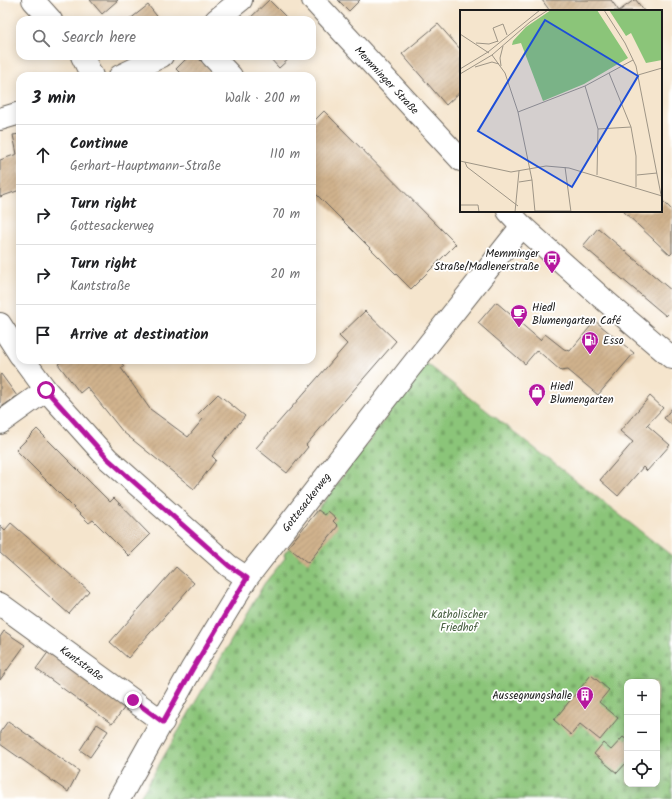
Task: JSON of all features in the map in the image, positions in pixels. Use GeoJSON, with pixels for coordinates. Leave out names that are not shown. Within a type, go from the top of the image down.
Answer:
{"type":"FeatureCollection","features":[{"type":"Feature","properties":{"kind":"street"},"geometry":{"type":"LineString","coordinates":[[33,0],[47,16]]}},
{"type":"Feature","properties":{"kind":"street"},"geometry":{"type":"LineString","coordinates":[[221,16],[241,0]]}},
{"type":"Feature","properties":{"kind":"street","name":"Memminger Straße"},"geometry":{"type":"LineString","coordinates":[[313,0],[460,159]]}},
{"type":"Feature","properties":{"kind":"street"},"geometry":{"type":"LineString","coordinates":[[84,60],[90,72]]}},
{"type":"Feature","properties":{"kind":"street"},"geometry":{"type":"LineString","coordinates":[[128,72],[154,60]]}},
{"type":"Feature","properties":{"kind":"street"},"geometry":{"type":"LineString","coordinates":[[216,60],[228,72]]}},
{"type":"Feature","properties":{"kind":"street"},"geometry":{"type":"LineString","coordinates":[[0,119],[16,114]]}},
{"type":"Feature","properties":{"kind":"street"},"geometry":{"type":"LineString","coordinates":[[515,219],[602,298],[672,358]]}},
{"type":"Feature","properties":{"kind":"street","name":"Gottesackerweg"},"geometry":{"type":"LineString","coordinates":[[119,799],[192,670],[247,578],[409,369],[515,219]]}},
{"type":"Feature","properties":{"kind":"street"},"geometry":{"type":"LineString","coordinates":[[0,324],[16,349]]}},
{"type":"Feature","properties":{"kind":"street"},"geometry":{"type":"LineString","coordinates":[[27,364],[46,390],[108,459],[229,566],[247,578]]}},
{"type":"Feature","properties":{"kind":"street"},"geometry":{"type":"LineString","coordinates":[[0,423],[46,390]]}},
{"type":"Feature","properties":{"kind":"street","name":"Kantstraße"},"geometry":{"type":"LineString","coordinates":[[0,604],[163,722]]}},
{"type":"Feature","properties":{"kind":"green space","name":"Katholischer Friedhof"},"geometry":{"type":"Polygon","coordinates":[[[426,363],[672,556],[672,799],[139,799],[264,584],[285,558],[284,554],[426,363]]]}},
{"type":"Feature","properties":{"kind":"building"},"geometry":{"type":"Polygon","coordinates":[[[90,0],[118,0],[102,14],[90,0]]]}},
{"type":"Feature","properties":{"kind":"building"},"geometry":{"type":"Polygon","coordinates":[[[269,0],[285,16],[252,16],[269,0]]]}},
{"type":"Feature","properties":{"kind":"building"},"geometry":{"type":"Polygon","coordinates":[[[338,0],[360,0],[349,11],[338,0]]]}},
{"type":"Feature","properties":{"kind":"building"},"geometry":{"type":"Polygon","coordinates":[[[542,0],[611,0],[618,10],[549,10],[542,0]]]}},
{"type":"Feature","properties":{"kind":"building"},"geometry":{"type":"Polygon","coordinates":[[[634,0],[636,0],[643,10],[620,10],[634,0]]]}},
{"type":"Feature","properties":{"kind":"building"},"geometry":{"type":"Polygon","coordinates":[[[148,5],[157,16],[134,16],[148,5]]]}},
{"type":"Feature","properties":{"kind":"building"},"geometry":{"type":"Polygon","coordinates":[[[438,24],[460,49],[460,92],[446,105],[402,54],[438,24]]]}},
{"type":"Feature","properties":{"kind":"building"},"geometry":{"type":"Polygon","coordinates":[[[185,60],[200,60],[212,72],[179,72],[176,69],[185,60]]]}},
{"type":"Feature","properties":{"kind":"building"},"geometry":{"type":"Polygon","coordinates":[[[272,60],[288,60],[279,68],[272,60]]]}},
{"type":"Feature","properties":{"kind":"building"},"geometry":{"type":"Polygon","coordinates":[[[324,111],[456,244],[411,289],[316,194],[316,119],[324,111]]]}},
{"type":"Feature","properties":{"kind":"building"},"geometry":{"type":"Polygon","coordinates":[[[13,135],[16,135],[16,149],[13,135]]]}},
{"type":"Feature","properties":{"kind":"building"},"geometry":{"type":"Polygon","coordinates":[[[16,154],[16,191],[0,197],[0,160],[16,154]]]}},
{"type":"Feature","properties":{"kind":"building"},"geometry":{"type":"Polygon","coordinates":[[[662,200],[672,210],[672,253],[670,255],[624,212],[662,212],[662,200]]]}},
{"type":"Feature","properties":{"kind":"building"},"geometry":{"type":"Polygon","coordinates":[[[598,228],[672,291],[672,310],[666,316],[583,246],[598,228]]]}},
{"type":"Feature","properties":{"kind":"building"},"geometry":{"type":"Polygon","coordinates":[[[496,302],[540,340],[545,334],[564,349],[570,351],[595,321],[634,353],[598,395],[568,370],[561,371],[537,350],[525,364],[478,323],[496,302]]]}},
{"type":"Feature","properties":{"kind":"building"},"geometry":{"type":"Polygon","coordinates":[[[365,311],[396,341],[306,445],[308,447],[287,473],[256,448],[347,344],[339,336],[365,311]]]}},
{"type":"Feature","properties":{"kind":"building"},"geometry":{"type":"Polygon","coordinates":[[[58,364],[122,364],[124,366],[121,368],[150,409],[188,437],[203,419],[198,414],[218,394],[245,416],[212,456],[216,460],[194,489],[123,432],[87,387],[80,393],[58,364]]]}},
{"type":"Feature","properties":{"kind":"building"},"geometry":{"type":"Polygon","coordinates":[[[1,374],[17,396],[0,408],[0,375],[1,374]]]}},
{"type":"Feature","properties":{"kind":"building"},"geometry":{"type":"Polygon","coordinates":[[[650,396],[663,408],[647,425],[670,445],[647,471],[643,467],[618,496],[600,480],[633,442],[620,431],[650,396]]]}},
{"type":"Feature","properties":{"kind":"building"},"geometry":{"type":"Polygon","coordinates":[[[672,408],[672,425],[664,418],[672,408]]]}},
{"type":"Feature","properties":{"kind":"building"},"geometry":{"type":"Polygon","coordinates":[[[37,429],[110,502],[114,498],[150,535],[129,556],[93,520],[89,523],[16,450],[37,429]]]}},
{"type":"Feature","properties":{"kind":"building"},"geometry":{"type":"Polygon","coordinates":[[[318,510],[325,515],[328,511],[336,518],[333,521],[338,526],[308,563],[288,547],[318,510]]]}},
{"type":"Feature","properties":{"kind":"building"},"geometry":{"type":"Polygon","coordinates":[[[11,523],[89,591],[69,614],[0,553],[0,525],[5,530],[11,523]]]}},
{"type":"Feature","properties":{"kind":"building"},"geometry":{"type":"Polygon","coordinates":[[[176,567],[194,583],[128,658],[110,642],[176,567]]]}},
{"type":"Feature","properties":{"kind":"building"},"geometry":{"type":"Polygon","coordinates":[[[4,631],[25,645],[0,680],[0,637],[4,631]]]}},
{"type":"Feature","properties":{"kind":"building"},"geometry":{"type":"Polygon","coordinates":[[[49,651],[125,707],[112,724],[36,669],[49,651]]]}},
{"type":"Feature","properties":{"kind":"building","name":"Aussegnungshalle"},"geometry":{"type":"Polygon","coordinates":[[[591,675],[609,690],[599,702],[618,718],[600,740],[580,724],[571,735],[554,720],[591,675]]]}},
{"type":"Feature","properties":{"kind":"building"},"geometry":{"type":"Polygon","coordinates":[[[8,721],[79,771],[68,792],[0,744],[0,732],[8,721]]]}},
{"type":"Feature","properties":{"kind":"building"},"geometry":{"type":"Polygon","coordinates":[[[97,724],[108,731],[90,757],[80,750],[97,724]]]}},
{"type":"Feature","properties":{"kind":"building"},"geometry":{"type":"Polygon","coordinates":[[[623,737],[624,738],[624,765],[617,773],[594,754],[603,743],[611,750],[623,737]]]}},
{"type":"Feature","properties":{"kind":"place","name":"Memminger Straße/Madlenerstraße"},"geometry":{"type":"Point","coordinates":[552,274]}},
{"type":"Feature","properties":{"kind":"place","name":"Hiedl Blumengarten Café"},"geometry":{"type":"Point","coordinates":[519,328]}},
{"type":"Feature","properties":{"kind":"place","name":"Esso"},"geometry":{"type":"Point","coordinates":[590,355]}},
{"type":"Feature","properties":{"kind":"place","name":"Hiedl Blumengarten"},"geometry":{"type":"Point","coordinates":[537,407]}},
{"type":"Feature","properties":{"kind":"place","name":"Aussegnungshalle"},"geometry":{"type":"Point","coordinates":[585,710]}},
{"type":"Feature","properties":{"kind":"route"},"geometry":{"type":"LineString","coordinates":[[46,390],[108,459],[229,566],[247,578],[163,722],[133,700]]}}]}
